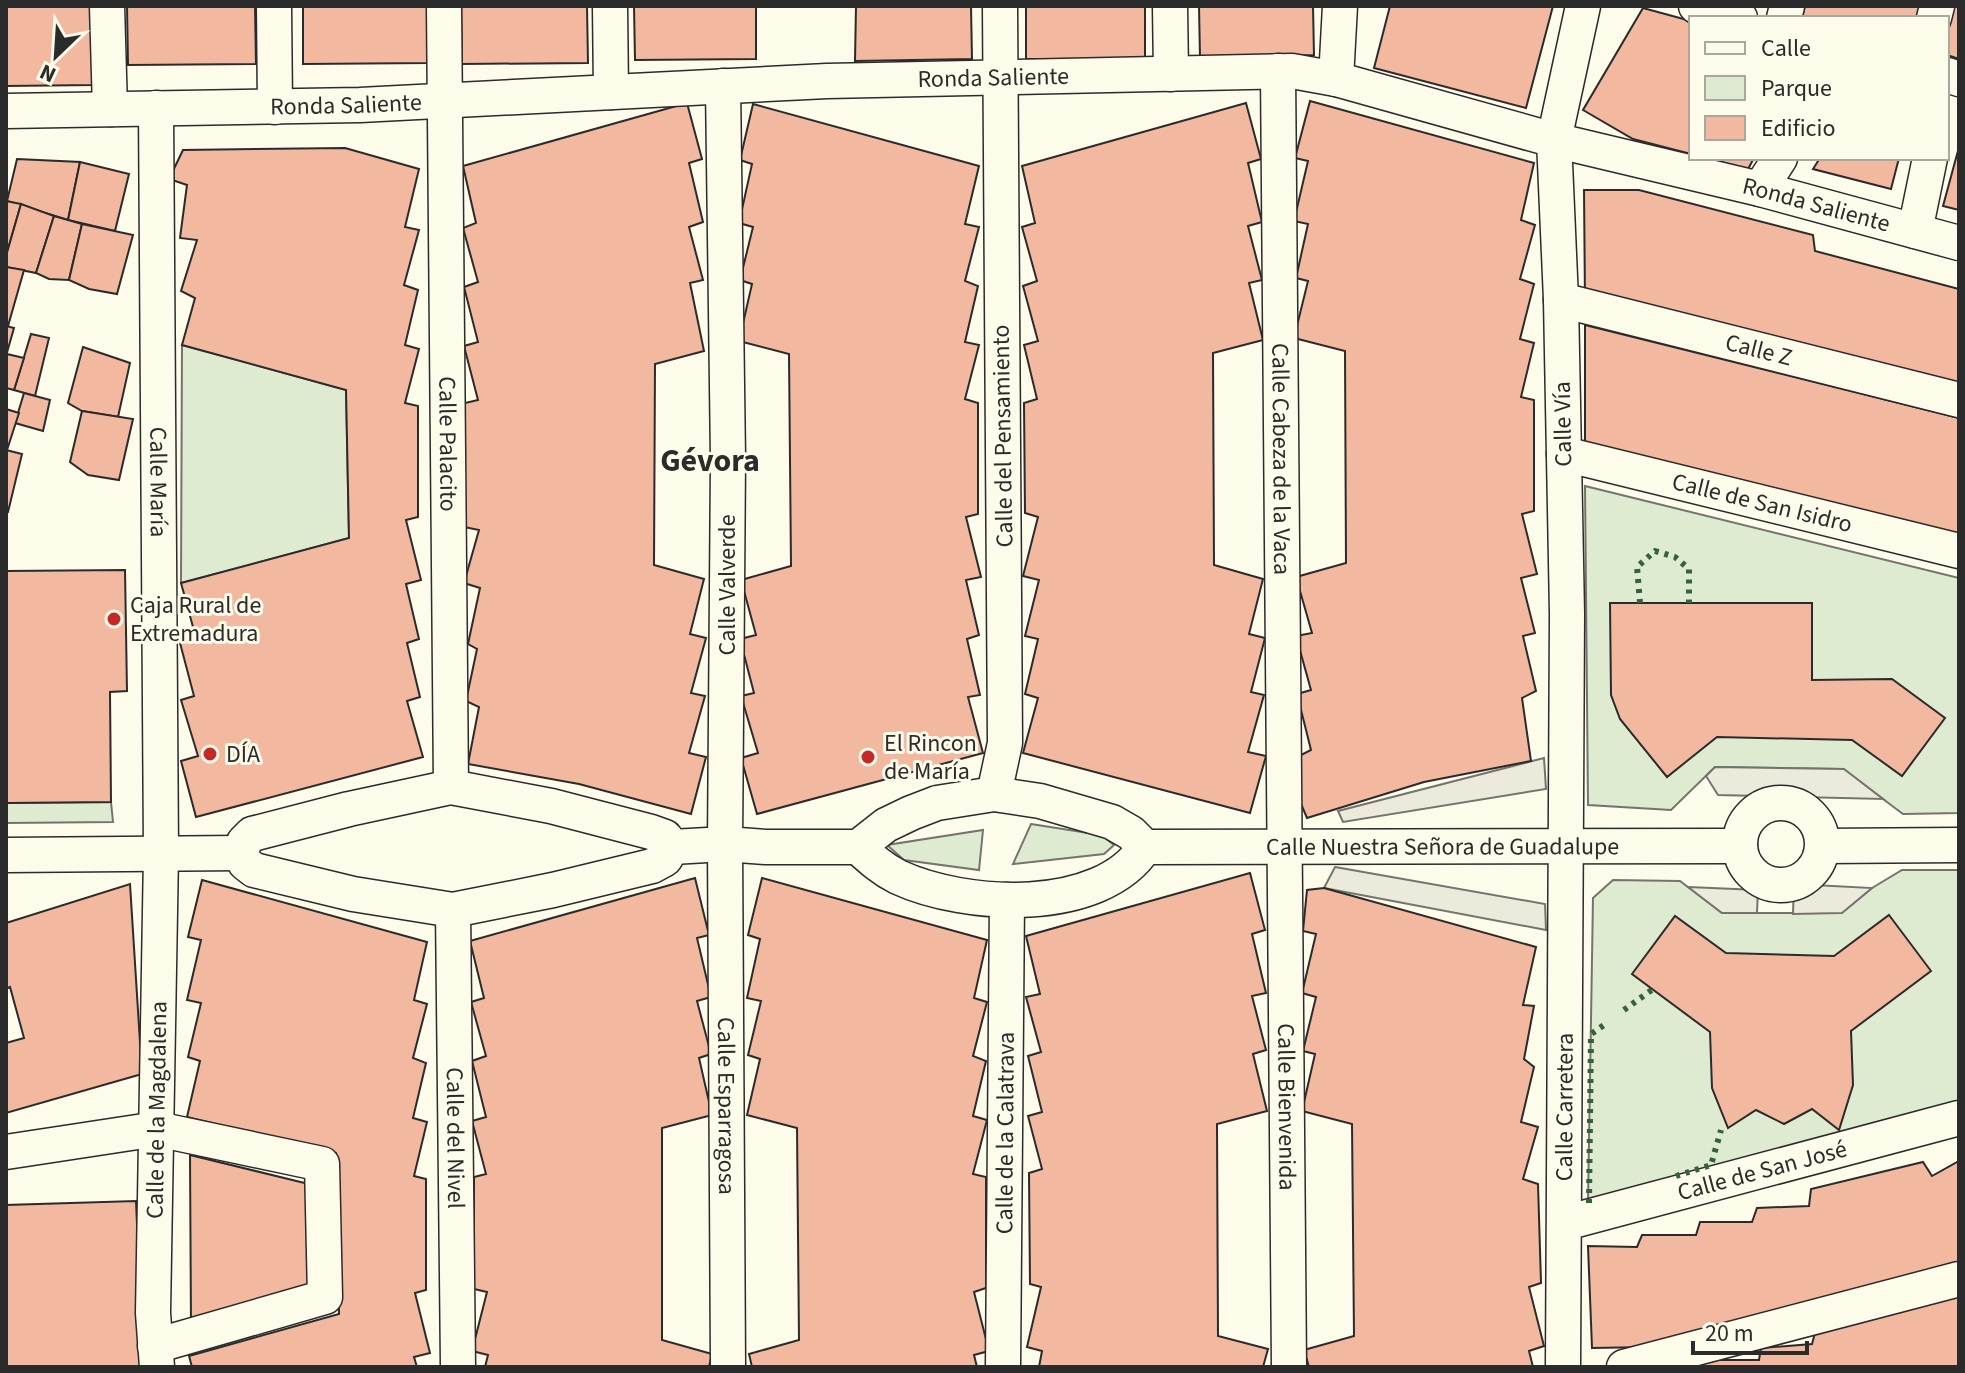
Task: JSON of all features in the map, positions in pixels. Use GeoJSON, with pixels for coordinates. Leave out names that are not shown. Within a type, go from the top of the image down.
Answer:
{"type":"FeatureCollection","features":[{"type":"Feature","properties":{"kind":"street"},"geometry":{"type":"LineString","coordinates":[[107,6],[110,109]]}},
{"type":"Feature","properties":{"kind":"street"},"geometry":{"type":"LineString","coordinates":[[274,6],[275,107]]}},
{"type":"Feature","properties":{"kind":"street","name":"Calle Palacito"},"geometry":{"type":"LineString","coordinates":[[444,6],[451,787]]}},
{"type":"Feature","properties":{"kind":"street"},"geometry":{"type":"LineString","coordinates":[[610,6],[611,92]]}},
{"type":"Feature","properties":{"kind":"street","name":"Calle del Pensamiento"},"geometry":{"type":"LineString","coordinates":[[994,794],[1005,743],[1000,6]]}},
{"type":"Feature","properties":{"kind":"street"},"geometry":{"type":"LineString","coordinates":[[1170,6],[1171,74]]}},
{"type":"Feature","properties":{"kind":"street"},"geometry":{"type":"LineString","coordinates":[[1336,79],[1340,6]]}},
{"type":"Feature","properties":{"kind":"street","name":"Calle Vía"},"geometry":{"type":"LineString","coordinates":[[1568,846],[1561,300],[1554,140],[1583,6]]}},
{"type":"Feature","properties":{"kind":"street"},"geometry":{"type":"LineString","coordinates":[[1696,6],[1733,16]]}},
{"type":"Feature","properties":{"kind":"street","name":"Ronda Saliente"},"geometry":{"type":"LineString","coordinates":[[6,111],[275,107],[723,86],[1278,71],[1336,79],[1554,140],[1760,189],[1959,243]]}},
{"type":"Feature","properties":{"kind":"street","name":"Calle Cabeza de la Vaca"},"geometry":{"type":"LineString","coordinates":[[1278,71],[1284,846]]}},
{"type":"Feature","properties":{"kind":"street","name":"Calle Valverde"},"geometry":{"type":"LineString","coordinates":[[723,86],[728,460],[725,844]]}},
{"type":"Feature","properties":{"kind":"street","name":"Calle María"},"geometry":{"type":"LineString","coordinates":[[156,108],[161,854]]}},
{"type":"Feature","properties":{"kind":"street"},"geometry":{"type":"LineString","coordinates":[[1760,189],[1779,160]]}},
{"type":"Feature","properties":{"kind":"street"},"geometry":{"type":"LineString","coordinates":[[1915,231],[1930,160]]}},
{"type":"Feature","properties":{"kind":"street","name":"Calle Z"},"geometry":{"type":"LineString","coordinates":[[1561,300],[1959,400]]}},
{"type":"Feature","properties":{"kind":"street","name":"Calle de San Isidro"},"geometry":{"type":"LineString","coordinates":[[1564,454],[1959,551]]}},
{"type":"Feature","properties":{"kind":"street"},"geometry":{"type":"LineString","coordinates":[[451,787],[551,806],[651,832],[665,837],[672,847],[665,859],[652,866],[453,910],[353,894],[254,870],[245,863],[241,853],[244,842],[252,834],[451,787]]}},
{"type":"Feature","properties":{"kind":"street"},"geometry":{"type":"LineString","coordinates":[[672,847],[725,844],[858,847],[886,825],[911,813],[937,803],[994,794],[1040,801],[1112,822],[1131,833],[1145,847],[1135,862],[1118,876],[1092,889],[1007,900],[965,897],[925,887],[898,877],[876,864],[858,847]]}},
{"type":"Feature","properties":{"kind":"street"},"geometry":{"type":"LineString","coordinates":[[1775,803],[1787,803],[1809,813],[1817,822],[1823,846],[1814,869],[1805,878],[1782,885],[1769,884],[1748,869],[1740,846],[1746,822],[1753,813],[1775,803]]}},
{"type":"Feature","properties":{"kind":"street","name":"Calle Esparragosa"},"geometry":{"type":"LineString","coordinates":[[725,844],[728,1367]]}},
{"type":"Feature","properties":{"kind":"street"},"geometry":{"type":"LineString","coordinates":[[1823,846],[1959,845]]}},
{"type":"Feature","properties":{"kind":"street","name":"Calle Bienvenida"},"geometry":{"type":"LineString","coordinates":[[1284,846],[1289,1367]]}},
{"type":"Feature","properties":{"kind":"street","name":"Calle Carretera"},"geometry":{"type":"LineString","coordinates":[[1563,1367],[1568,846]]}},
{"type":"Feature","properties":{"kind":"street","name":"Calle Nuestra Señora de Guadalupe"},"geometry":{"type":"LineString","coordinates":[[1145,847],[1740,846]]}},
{"type":"Feature","properties":{"kind":"street"},"geometry":{"type":"LineString","coordinates":[[6,855],[241,853]]}},
{"type":"Feature","properties":{"kind":"street","name":"Calle de la Magdalena"},"geometry":{"type":"LineString","coordinates":[[156,1356],[153,1313],[161,854]]}},
{"type":"Feature","properties":{"kind":"street","name":"Calle de la Calatrava"},"geometry":{"type":"LineString","coordinates":[[1003,1367],[1007,900]]}},
{"type":"Feature","properties":{"kind":"street","name":"Calle del Nivel"},"geometry":{"type":"LineString","coordinates":[[453,910],[458,1367]]}},
{"type":"Feature","properties":{"kind":"street","name":"Calle de San José"},"geometry":{"type":"LineString","coordinates":[[1565,1223],[1959,1118]]}},
{"type":"Feature","properties":{"kind":"street"},"geometry":{"type":"LineString","coordinates":[[6,1152],[157,1129],[322,1164],[325,1297],[156,1356]]}},
{"type":"Feature","properties":{"kind":"street"},"geometry":{"type":"LineString","coordinates":[[1624,1367],[1959,1279]]}},
{"type":"Feature","properties":{"kind":"green space"},"geometry":{"type":"Polygon","coordinates":[[[182,345],[346,390],[349,538],[181,583],[182,345]]]}},
{"type":"Feature","properties":{"kind":"green space"},"geometry":{"type":"Polygon","coordinates":[[[1585,486],[1959,578],[1959,813],[1903,814],[1843,769],[1715,767],[1671,810],[1588,805],[1585,486]]]}},
{"type":"Feature","properties":{"kind":"green space"},"geometry":{"type":"Polygon","coordinates":[[[111,802],[113,822],[6,823],[6,803],[111,802]]]}},
{"type":"Feature","properties":{"kind":"green space"},"geometry":{"type":"Polygon","coordinates":[[[1031,824],[1101,835],[1114,845],[1104,854],[1013,864],[1031,824]]]}},
{"type":"Feature","properties":{"kind":"green space"},"geometry":{"type":"Polygon","coordinates":[[[983,830],[979,870],[904,860],[887,845],[983,830]]]}},
{"type":"Feature","properties":{"kind":"green space"},"geometry":{"type":"Polygon","coordinates":[[[1902,870],[1959,870],[1959,1110],[1588,1203],[1593,898],[1613,880],[1680,881],[1722,913],[1841,913],[1872,888],[1902,870]]]}},
{"type":"Feature","properties":{"kind":"shaded area"},"geometry":{"type":"Polygon","coordinates":[[[1544,758],[1546,789],[1343,822],[1338,811],[1544,758]]]}},
{"type":"Feature","properties":{"kind":"shaded area"},"geometry":{"type":"Polygon","coordinates":[[[1715,767],[1844,769],[1883,799],[1718,795],[1706,776],[1715,767]]]}},
{"type":"Feature","properties":{"kind":"shaded area"},"geometry":{"type":"Polygon","coordinates":[[[1335,867],[1545,904],[1546,930],[1324,888],[1335,867]]]}},
{"type":"Feature","properties":{"kind":"shaded area"},"geometry":{"type":"Polygon","coordinates":[[[1794,884],[1872,888],[1842,913],[1793,914],[1794,884]]]}},
{"type":"Feature","properties":{"kind":"shaded area"},"geometry":{"type":"Polygon","coordinates":[[[1688,887],[1758,890],[1757,913],[1722,913],[1688,887]]]}},
{"type":"Feature","properties":{"kind":"building"},"geometry":{"type":"Polygon","coordinates":[[[6,6],[91,6],[93,85],[6,86],[6,6]]]}},
{"type":"Feature","properties":{"kind":"building"},"geometry":{"type":"Polygon","coordinates":[[[127,6],[255,6],[256,64],[128,65],[127,6]]]}},
{"type":"Feature","properties":{"kind":"building"},"geometry":{"type":"Polygon","coordinates":[[[303,6],[428,6],[429,63],[303,64],[303,6]]]}},
{"type":"Feature","properties":{"kind":"building"},"geometry":{"type":"Polygon","coordinates":[[[461,6],[587,6],[588,63],[462,64],[461,6]]]}},
{"type":"Feature","properties":{"kind":"building"},"geometry":{"type":"Polygon","coordinates":[[[634,6],[756,6],[756,59],[635,60],[634,6]]]}},
{"type":"Feature","properties":{"kind":"building"},"geometry":{"type":"Polygon","coordinates":[[[856,6],[971,6],[972,59],[855,61],[856,6]]]}},
{"type":"Feature","properties":{"kind":"building"},"geometry":{"type":"Polygon","coordinates":[[[1026,6],[1145,6],[1145,59],[1026,59],[1026,6]]]}},
{"type":"Feature","properties":{"kind":"building"},"geometry":{"type":"Polygon","coordinates":[[[1199,6],[1313,6],[1314,55],[1200,57],[1199,6]]]}},
{"type":"Feature","properties":{"kind":"building"},"geometry":{"type":"Polygon","coordinates":[[[1390,6],[1553,6],[1526,108],[1374,68],[1390,6]]]}},
{"type":"Feature","properties":{"kind":"building"},"geometry":{"type":"Polygon","coordinates":[[[1805,6],[1927,6],[1924,16],[1802,16],[1805,6]]]}},
{"type":"Feature","properties":{"kind":"building"},"geometry":{"type":"Polygon","coordinates":[[[1948,6],[1959,6],[1959,59],[1949,56],[1948,6]]]}},
{"type":"Feature","properties":{"kind":"building"},"geometry":{"type":"Polygon","coordinates":[[[1643,8],[1689,20],[1689,153],[1633,139],[1583,110],[1643,8]]]}},
{"type":"Feature","properties":{"kind":"building"},"geometry":{"type":"Polygon","coordinates":[[[1310,101],[1534,163],[1521,220],[1535,225],[1520,279],[1534,284],[1520,339],[1534,343],[1521,397],[1534,400],[1534,511],[1522,514],[1537,574],[1521,578],[1535,633],[1523,636],[1536,691],[1522,698],[1531,761],[1424,782],[1307,818],[1290,778],[1301,755],[1311,750],[1297,694],[1311,690],[1296,636],[1312,633],[1296,577],[1346,563],[1345,351],[1294,338],[1308,281],[1296,278],[1308,224],[1294,221],[1308,161],[1295,158],[1310,101]]]}},
{"type":"Feature","properties":{"kind":"building"},"geometry":{"type":"Polygon","coordinates":[[[687,103],[702,159],[689,163],[703,222],[689,227],[703,280],[690,283],[704,351],[655,364],[654,565],[704,579],[690,634],[706,638],[691,693],[705,696],[689,753],[706,757],[691,814],[579,784],[468,764],[479,707],[466,701],[477,649],[468,644],[480,588],[464,583],[479,530],[464,527],[465,403],[478,400],[464,346],[478,342],[464,287],[478,282],[463,228],[476,223],[463,166],[687,103]]]}},
{"type":"Feature","properties":{"kind":"building"},"geometry":{"type":"Polygon","coordinates":[[[1246,103],[1261,159],[1248,163],[1262,222],[1248,226],[1262,280],[1249,283],[1263,340],[1213,353],[1214,565],[1263,579],[1249,634],[1265,638],[1251,692],[1264,695],[1248,752],[1266,756],[1250,813],[1023,753],[1038,698],[1025,694],[1038,639],[1025,636],[1039,580],[1023,576],[1038,517],[1025,513],[1024,403],[1037,399],[1024,345],[1038,341],[1023,286],[1037,281],[1022,227],[1035,223],[1022,166],[1246,103]]]}},
{"type":"Feature","properties":{"kind":"building"},"geometry":{"type":"Polygon","coordinates":[[[753,104],[979,166],[965,224],[979,227],[965,281],[978,286],[965,342],[979,345],[965,399],[978,403],[978,514],[966,517],[981,577],[966,580],[979,635],[967,639],[980,695],[968,697],[983,753],[757,814],[741,758],[758,753],[741,696],[754,693],[740,639],[756,635],[741,580],[791,566],[789,354],[739,341],[752,284],[740,280],[753,227],[739,223],[752,164],[740,160],[753,104]]]}},
{"type":"Feature","properties":{"kind":"building"},"geometry":{"type":"Polygon","coordinates":[[[1959,147],[1959,210],[1943,206],[1959,147]]]}},
{"type":"Feature","properties":{"kind":"building"},"geometry":{"type":"Polygon","coordinates":[[[345,148],[419,169],[405,227],[419,230],[404,285],[418,290],[405,345],[419,349],[405,403],[418,406],[418,517],[406,520],[421,580],[406,584],[419,639],[407,643],[420,697],[407,701],[423,757],[196,817],[181,761],[198,756],[181,700],[194,696],[180,643],[196,638],[181,583],[349,538],[346,390],[182,345],[195,298],[181,291],[197,240],[180,238],[187,185],[169,179],[183,150],[345,148]]]}},
{"type":"Feature","properties":{"kind":"building"},"geometry":{"type":"Polygon","coordinates":[[[17,159],[80,162],[68,220],[7,201],[17,159]]]}},
{"type":"Feature","properties":{"kind":"building"},"geometry":{"type":"Polygon","coordinates":[[[1713,160],[1753,160],[1748,169],[1713,160]]]}},
{"type":"Feature","properties":{"kind":"building"},"geometry":{"type":"Polygon","coordinates":[[[1819,160],[1898,160],[1891,189],[1813,169],[1819,160]]]}},
{"type":"Feature","properties":{"kind":"building"},"geometry":{"type":"Polygon","coordinates":[[[80,162],[129,174],[115,231],[68,220],[80,162]]]}},
{"type":"Feature","properties":{"kind":"building"},"geometry":{"type":"Polygon","coordinates":[[[1584,190],[1639,190],[1813,235],[1815,251],[1959,289],[1959,394],[1585,301],[1584,190]]]}},
{"type":"Feature","properties":{"kind":"building"},"geometry":{"type":"Polygon","coordinates":[[[6,201],[21,204],[6,256],[6,201]]]}},
{"type":"Feature","properties":{"kind":"building"},"geometry":{"type":"Polygon","coordinates":[[[21,204],[54,216],[36,273],[6,267],[6,256],[21,204]]]}},
{"type":"Feature","properties":{"kind":"building"},"geometry":{"type":"Polygon","coordinates":[[[54,216],[82,224],[69,280],[49,279],[36,273],[54,216]]]}},
{"type":"Feature","properties":{"kind":"building"},"geometry":{"type":"Polygon","coordinates":[[[82,224],[133,235],[117,294],[89,289],[69,280],[82,224]]]}},
{"type":"Feature","properties":{"kind":"building"},"geometry":{"type":"Polygon","coordinates":[[[6,267],[24,270],[8,326],[6,326],[6,267]]]}},
{"type":"Feature","properties":{"kind":"building"},"geometry":{"type":"Polygon","coordinates":[[[1585,325],[1959,418],[1959,537],[1585,445],[1585,325]]]}},
{"type":"Feature","properties":{"kind":"building"},"geometry":{"type":"Polygon","coordinates":[[[6,326],[14,328],[6,356],[6,326]]]}},
{"type":"Feature","properties":{"kind":"building"},"geometry":{"type":"Polygon","coordinates":[[[31,334],[49,338],[35,396],[14,390],[31,334]]]}},
{"type":"Feature","properties":{"kind":"building"},"geometry":{"type":"Polygon","coordinates":[[[83,347],[130,363],[118,417],[82,411],[68,403],[83,347]]]}},
{"type":"Feature","properties":{"kind":"building"},"geometry":{"type":"Polygon","coordinates":[[[7,354],[24,358],[14,390],[6,388],[7,354]]]}},
{"type":"Feature","properties":{"kind":"building"},"geometry":{"type":"Polygon","coordinates":[[[24,393],[50,400],[43,431],[15,423],[24,393]]]}},
{"type":"Feature","properties":{"kind":"building"},"geometry":{"type":"Polygon","coordinates":[[[6,409],[19,413],[7,450],[6,450],[6,409]]]}},
{"type":"Feature","properties":{"kind":"building"},"geometry":{"type":"Polygon","coordinates":[[[82,411],[133,419],[119,480],[88,475],[70,462],[82,411]]]}},
{"type":"Feature","properties":{"kind":"building"},"geometry":{"type":"Polygon","coordinates":[[[6,450],[22,454],[8,512],[6,512],[6,450]]]}},
{"type":"Feature","properties":{"kind":"building"},"geometry":{"type":"Polygon","coordinates":[[[125,570],[127,691],[110,692],[111,802],[6,803],[6,571],[125,570]]]}},
{"type":"Feature","properties":{"kind":"building"},"geometry":{"type":"Polygon","coordinates":[[[1610,603],[1812,603],[1812,680],[1892,679],[1945,718],[1902,776],[1852,740],[1717,737],[1667,777],[1620,719],[1611,695],[1610,603]]]}},
{"type":"Feature","properties":{"kind":"building"},"geometry":{"type":"Polygon","coordinates":[[[1250,873],[1265,930],[1252,934],[1266,993],[1252,996],[1266,1050],[1253,1054],[1267,1111],[1217,1124],[1218,1336],[1268,1349],[1263,1367],[1039,1367],[1042,1351],[1027,1347],[1041,1287],[1030,1284],[1029,1173],[1042,1169],[1028,1116],[1042,1112],[1028,1056],[1041,1052],[1026,997],[1040,994],[1026,936],[1250,873]]]}},
{"type":"Feature","properties":{"kind":"building"},"geometry":{"type":"Polygon","coordinates":[[[695,878],[709,935],[697,938],[711,997],[697,1001],[711,1054],[699,1058],[712,1115],[662,1128],[662,1340],[712,1354],[709,1367],[485,1367],[488,1355],[472,1351],[487,1292],[474,1289],[474,1177],[486,1174],[472,1121],[486,1117],[472,1061],[486,1056],[471,1002],[484,998],[470,941],[695,878]]]}},
{"type":"Feature","properties":{"kind":"building"},"geometry":{"type":"Polygon","coordinates":[[[762,878],[987,940],[974,998],[987,1002],[973,1056],[986,1061],[973,1116],[987,1120],[973,1174],[986,1177],[986,1288],[974,1292],[989,1351],[974,1355],[977,1367],[752,1367],[749,1354],[799,1340],[797,1128],[747,1115],[760,1059],[748,1055],[761,1001],[747,998],[760,939],[748,935],[762,878]]]}},
{"type":"Feature","properties":{"kind":"building"},"geometry":{"type":"Polygon","coordinates":[[[202,880],[427,942],[414,1000],[427,1004],[413,1058],[426,1063],[413,1118],[427,1122],[414,1176],[426,1179],[426,1290],[415,1293],[430,1353],[414,1357],[417,1367],[192,1367],[189,1356],[339,1314],[336,1153],[187,1117],[200,1061],[188,1057],[201,1003],[187,1000],[201,940],[188,937],[202,880]]]}},
{"type":"Feature","properties":{"kind":"building"},"geometry":{"type":"Polygon","coordinates":[[[130,884],[142,1074],[6,1113],[6,1043],[24,1038],[10,987],[6,989],[6,923],[130,884]]]}},
{"type":"Feature","properties":{"kind":"building"},"geometry":{"type":"Polygon","coordinates":[[[1324,888],[1536,947],[1523,1005],[1534,1006],[1524,1059],[1534,1067],[1521,1122],[1538,1127],[1523,1179],[1538,1184],[1541,1283],[1529,1287],[1544,1346],[1529,1351],[1533,1367],[1309,1367],[1304,1350],[1354,1336],[1352,1124],[1302,1111],[1315,1054],[1303,1051],[1316,997],[1302,993],[1316,934],[1303,931],[1307,890],[1324,888]]]}},
{"type":"Feature","properties":{"kind":"building"},"geometry":{"type":"Polygon","coordinates":[[[1889,915],[1931,971],[1851,1031],[1853,1085],[1839,1130],[1812,1109],[1784,1124],[1756,1110],[1728,1128],[1712,1088],[1710,1032],[1632,974],[1675,916],[1726,953],[1834,956],[1889,915]]]}},
{"type":"Feature","properties":{"kind":"building"},"geometry":{"type":"Polygon","coordinates":[[[190,1155],[313,1185],[316,1293],[191,1327],[190,1155]]]}},
{"type":"Feature","properties":{"kind":"building"},"geometry":{"type":"Polygon","coordinates":[[[1959,1161],[1959,1268],[1650,1347],[1592,1348],[1588,1246],[1637,1247],[1642,1235],[1696,1235],[1700,1222],[1752,1222],[1757,1208],[1809,1206],[1811,1189],[1923,1162],[1932,1176],[1959,1161]]]}},
{"type":"Feature","properties":{"kind":"building"},"geometry":{"type":"Polygon","coordinates":[[[136,1201],[143,1367],[6,1367],[6,1205],[136,1201]]]}},
{"type":"Feature","properties":{"kind":"building"},"geometry":{"type":"Polygon","coordinates":[[[1959,1296],[1959,1367],[1701,1367],[1704,1360],[1759,1360],[1761,1348],[1812,1344],[1816,1329],[1959,1296]]]}},
{"type":"Feature","properties":{"kind":"hedge"},"geometry":{"type":"LineString","coordinates":[[1640,603],[1637,567],[1655,551],[1675,557],[1689,569],[1689,603]]}},
{"type":"Feature","properties":{"kind":"hedge"},"geometry":{"type":"LineString","coordinates":[[1624,1010],[1653,989]]}},
{"type":"Feature","properties":{"kind":"hedge"},"geometry":{"type":"LineString","coordinates":[[1589,1203],[1591,1034],[1607,1023]]}},
{"type":"Feature","properties":{"kind":"hedge"},"geometry":{"type":"LineString","coordinates":[[1676,1176],[1711,1165],[1721,1130]]}},
{"type":"Feature","properties":{"kind":"place","name":"Caja Rural de Extremadura"},"geometry":{"type":"Point","coordinates":[114,619]}},
{"type":"Feature","properties":{"kind":"place","name":"DÍA"},"geometry":{"type":"Point","coordinates":[210,754]}},
{"type":"Feature","properties":{"kind":"place","name":"El Rincon de María"},"geometry":{"type":"Point","coordinates":[868,757]}},
{"type":"Feature","properties":{"kind":"district","name":"Gévora"},"geometry":{"type":"Point","coordinates":[710,461]}}]}
